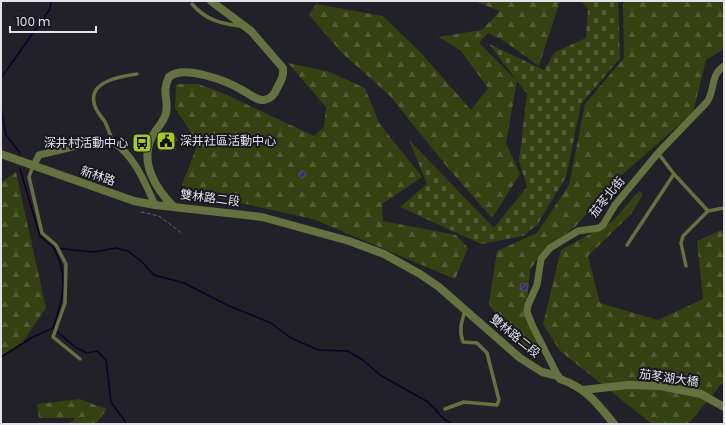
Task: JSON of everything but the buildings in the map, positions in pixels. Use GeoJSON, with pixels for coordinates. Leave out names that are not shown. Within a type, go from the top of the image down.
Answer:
{"type":"FeatureCollection","features":[{"type":"Feature","properties":{"kind":"street","name":"雙林路二段"},"geometry":{"type":"LineString","coordinates":[[211,1],[245,26],[264,44],[283,68],[283,76],[275,94],[263,100],[257,99],[228,83],[201,74],[177,72],[169,77],[165,83],[166,113],[148,145],[147,159],[159,192],[173,206],[262,217],[349,241],[384,254],[420,274],[465,310],[520,358],[542,372],[558,376]]}},
{"type":"Feature","properties":{"kind":"street","name":"茄苳北街"},"geometry":{"type":"LineString","coordinates":[[558,376],[533,328],[528,312],[528,305],[538,285],[541,259],[550,248],[578,231],[599,228],[603,225],[615,205],[658,153],[707,102],[711,96],[713,80],[724,66]]}},
{"type":"Feature","properties":{"kind":"street"},"geometry":{"type":"LineString","coordinates":[[34,165],[38,155],[77,146],[113,142],[127,155],[141,174],[156,205]]}},
{"type":"Feature","properties":{"kind":"street","name":"新林路"},"geometry":{"type":"LineString","coordinates":[[1,154],[134,201],[173,206]]}},
{"type":"Feature","properties":{"kind":"street"},"geometry":{"type":"LineString","coordinates":[[558,376],[560,379],[583,390],[614,424]]}},
{"type":"Feature","properties":{"kind":"street","name":"茄苳湖大橋"},"geometry":{"type":"LineString","coordinates":[[583,390],[628,384],[660,386],[701,394],[724,407]]}},
{"type":"Feature","properties":{"kind":"lane"},"geometry":{"type":"LineString","coordinates":[[192,4],[202,15],[222,24],[245,26]]}},
{"type":"Feature","properties":{"kind":"lane"},"geometry":{"type":"LineString","coordinates":[[113,142],[94,103],[93,94],[95,90],[103,84],[118,77],[137,74]]}},
{"type":"Feature","properties":{"kind":"lane"},"geometry":{"type":"LineString","coordinates":[[658,153],[674,174],[708,211]]}},
{"type":"Feature","properties":{"kind":"lane"},"geometry":{"type":"LineString","coordinates":[[34,165],[30,176],[42,233],[56,245],[66,264],[65,303],[53,337],[80,359]]}},
{"type":"Feature","properties":{"kind":"lane"},"geometry":{"type":"LineString","coordinates":[[627,245],[674,174]]}},
{"type":"Feature","properties":{"kind":"lane"},"geometry":{"type":"LineString","coordinates":[[686,266],[680,243],[683,236],[708,211],[724,208]]}},
{"type":"Feature","properties":{"kind":"lane"},"geometry":{"type":"LineString","coordinates":[[445,409],[464,402],[497,405],[499,400],[487,353],[477,343],[463,342],[462,340],[460,328],[465,310]]}},
{"type":"Feature","properties":{"kind":"path"},"geometry":{"type":"LineString","coordinates":[[141,212],[159,216],[183,234]]}},
{"type":"Feature","properties":{"kind":"green space"},"geometry":{"type":"Polygon","coordinates":[[[474,1],[560,1],[539,66],[504,41],[488,33],[479,43],[517,81],[506,143],[520,174],[492,218],[448,168],[390,96],[342,53],[309,15],[316,4],[383,16],[421,53],[471,110],[488,88],[460,50],[438,37],[482,30],[500,11],[474,1]]]}},
{"type":"Feature","properties":{"kind":"green space"},"geometry":{"type":"Polygon","coordinates":[[[581,1],[618,1],[620,58],[581,104],[566,177],[537,225],[523,236],[481,244],[400,207],[427,184],[409,140],[494,228],[527,187],[519,161],[527,94],[489,44],[544,70],[555,52],[586,38],[588,9],[581,1]]]}},
{"type":"Feature","properties":{"kind":"green space"},"geometry":{"type":"Polygon","coordinates":[[[623,1],[724,1],[724,49],[706,60],[693,113],[616,180],[575,227],[544,249],[530,270],[526,314],[541,353],[511,340],[489,303],[497,251],[537,233],[569,185],[585,104],[624,58],[623,1]]]}},
{"type":"Feature","properties":{"kind":"green space"},"geometry":{"type":"Polygon","coordinates":[[[288,63],[327,71],[365,88],[379,123],[422,177],[382,204],[383,221],[456,235],[468,248],[455,279],[313,219],[196,193],[182,185],[198,143],[175,108],[176,84],[198,84],[225,94],[314,136],[324,127],[326,107],[288,63]]]}},
{"type":"Feature","properties":{"kind":"green space"},"geometry":{"type":"Polygon","coordinates":[[[16,172],[46,308],[20,346],[1,356],[1,182],[16,172]]]}},
{"type":"Feature","properties":{"kind":"green space"},"geometry":{"type":"Polygon","coordinates":[[[639,191],[642,193],[642,196],[631,214],[588,256],[600,303],[658,320],[703,299],[697,241],[724,229],[724,381],[688,424],[652,424],[560,351],[543,324],[561,250],[612,222],[639,191]]]}},
{"type":"Feature","properties":{"kind":"green space"},"geometry":{"type":"Polygon","coordinates":[[[79,399],[107,409],[96,424],[70,424],[75,418],[39,418],[37,404],[79,399]]]}},
{"type":"Feature","properties":{"kind":"waterway"},"geometry":{"type":"LineString","coordinates":[[1,78],[50,9],[51,1]]}},
{"type":"Feature","properties":{"kind":"waterway"},"geometry":{"type":"LineString","coordinates":[[1,108],[6,135],[20,153]]}},
{"type":"Feature","properties":{"kind":"waterway"},"geometry":{"type":"LineString","coordinates":[[20,169],[40,236],[54,248],[93,252],[116,248],[128,251],[141,261],[154,275],[184,283],[227,305],[271,323],[291,338],[318,350],[347,351],[363,360],[380,375],[428,402],[444,419],[453,424]]}},
{"type":"Feature","properties":{"kind":"waterway"},"geometry":{"type":"LineString","coordinates":[[1,357],[31,338],[53,328],[62,298],[63,288],[62,269],[54,249]]}},
{"type":"Feature","properties":{"kind":"waterway"},"geometry":{"type":"LineString","coordinates":[[53,328],[75,347],[87,353],[97,351],[106,360],[111,402],[127,424]]}},
{"type":"Feature","properties":{"kind":"place","name":"深井社區活動中心"},"geometry":{"type":"Point","coordinates":[166,141]}},
{"type":"Feature","properties":{"kind":"place","name":"深井村活動中心"},"geometry":{"type":"Point","coordinates":[142,143]}}]}
